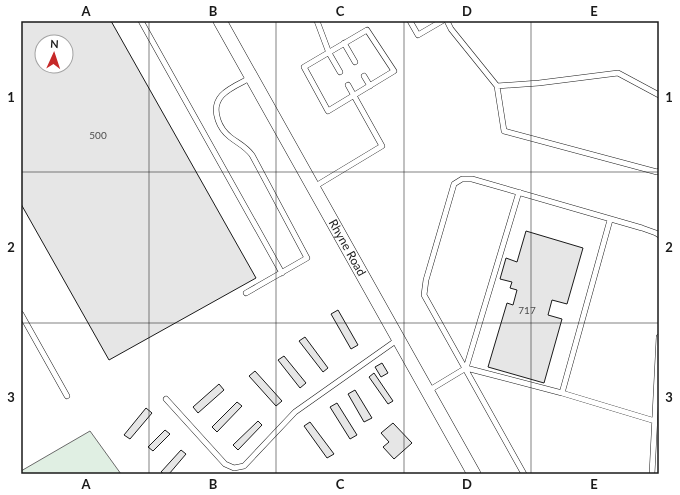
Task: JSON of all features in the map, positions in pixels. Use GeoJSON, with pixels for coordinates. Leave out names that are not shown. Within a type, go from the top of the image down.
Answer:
{"type":"FeatureCollection","features":[{"type":"Feature","properties":{"kind":"street","name":"Rhyne Road"},"geometry":{"type":"LineString","coordinates":[[220,21],[400,339],[474,474]]}},
{"type":"Feature","properties":{"kind":"lane"},"geometry":{"type":"LineString","coordinates":[[141,21],[282,273]]}},
{"type":"Feature","properties":{"kind":"lane"},"geometry":{"type":"LineString","coordinates":[[317,21],[328,53],[340,72]]}},
{"type":"Feature","properties":{"kind":"lane"},"geometry":{"type":"LineString","coordinates":[[410,21],[418,35],[442,21]]}},
{"type":"Feature","properties":{"kind":"lane"},"geometry":{"type":"LineString","coordinates":[[447,21],[472,56],[498,86],[504,131],[657,172],[659,171]]}},
{"type":"Feature","properties":{"kind":"lane"},"geometry":{"type":"LineString","coordinates":[[367,30],[394,71],[328,111],[304,67],[344,43],[367,30]]}},
{"type":"Feature","properties":{"kind":"lane"},"geometry":{"type":"LineString","coordinates":[[344,43],[356,62]]}},
{"type":"Feature","properties":{"kind":"lane"},"geometry":{"type":"LineString","coordinates":[[498,86],[618,74],[659,95]]}},
{"type":"Feature","properties":{"kind":"lane"},"geometry":{"type":"LineString","coordinates":[[364,76],[370,86]]}},
{"type":"Feature","properties":{"kind":"lane"},"geometry":{"type":"LineString","coordinates":[[246,293],[307,258],[252,155],[246,148],[226,133],[217,116],[216,104],[220,98],[227,91],[252,77]]}},
{"type":"Feature","properties":{"kind":"lane"},"geometry":{"type":"LineString","coordinates":[[314,187],[382,146],[355,95],[348,85]]}},
{"type":"Feature","properties":{"kind":"lane"},"geometry":{"type":"LineString","coordinates":[[524,474],[424,295],[426,280],[454,184],[462,179],[472,179],[659,235]]}},
{"type":"Feature","properties":{"kind":"lane"},"geometry":{"type":"LineString","coordinates":[[428,390],[466,368],[519,192]]}},
{"type":"Feature","properties":{"kind":"lane"},"geometry":{"type":"LineString","coordinates":[[562,393],[610,220]]}},
{"type":"Feature","properties":{"kind":"lane"},"geometry":{"type":"LineString","coordinates":[[21,314],[67,396]]}},
{"type":"Feature","properties":{"kind":"lane"},"geometry":{"type":"LineString","coordinates":[[652,474],[659,337]]}},
{"type":"Feature","properties":{"kind":"lane"},"geometry":{"type":"LineString","coordinates":[[166,399],[226,464],[234,468],[244,466],[295,412],[400,339]]}},
{"type":"Feature","properties":{"kind":"lane"},"geometry":{"type":"LineString","coordinates":[[466,368],[562,393],[655,421]]}},
{"type":"Feature","properties":{"kind":"green space"},"geometry":{"type":"Polygon","coordinates":[[[90,431],[121,474],[21,474],[21,471],[90,431]]]}},
{"type":"Feature","properties":{"kind":"building"},"geometry":{"type":"Polygon","coordinates":[[[21,21],[111,21],[256,278],[109,360],[21,204],[21,21]]]}},
{"type":"Feature","properties":{"kind":"building"},"geometry":{"type":"Polygon","coordinates":[[[526,231],[583,248],[567,304],[552,300],[548,315],[562,319],[544,383],[488,367],[507,303],[513,305],[517,290],[510,288],[512,282],[500,279],[506,258],[517,262],[526,231]]]}},
{"type":"Feature","properties":{"kind":"building"},"geometry":{"type":"Polygon","coordinates":[[[338,310],[358,345],[351,349],[331,314],[338,310]]]}},
{"type":"Feature","properties":{"kind":"building"},"geometry":{"type":"Polygon","coordinates":[[[305,337],[328,368],[323,372],[299,341],[305,337]]]}},
{"type":"Feature","properties":{"kind":"building"},"geometry":{"type":"Polygon","coordinates":[[[284,356],[306,383],[300,388],[278,360],[284,356]]]}},
{"type":"Feature","properties":{"kind":"building"},"geometry":{"type":"Polygon","coordinates":[[[382,363],[388,373],[381,377],[375,367],[382,363]]]}},
{"type":"Feature","properties":{"kind":"building"},"geometry":{"type":"Polygon","coordinates":[[[255,371],[282,401],[276,406],[249,376],[255,371]]]}},
{"type":"Feature","properties":{"kind":"building"},"geometry":{"type":"Polygon","coordinates":[[[374,373],[393,401],[388,404],[369,377],[374,373]]]}},
{"type":"Feature","properties":{"kind":"building"},"geometry":{"type":"Polygon","coordinates":[[[219,384],[224,390],[198,413],[193,407],[219,384]]]}},
{"type":"Feature","properties":{"kind":"building"},"geometry":{"type":"Polygon","coordinates":[[[355,390],[372,418],[364,422],[348,394],[355,390]]]}},
{"type":"Feature","properties":{"kind":"building"},"geometry":{"type":"Polygon","coordinates":[[[237,402],[242,406],[217,432],[212,427],[237,402]]]}},
{"type":"Feature","properties":{"kind":"building"},"geometry":{"type":"Polygon","coordinates":[[[337,403],[357,435],[350,439],[330,407],[337,403]]]}},
{"type":"Feature","properties":{"kind":"building"},"geometry":{"type":"Polygon","coordinates":[[[146,408],[152,413],[130,439],[124,435],[146,408]]]}},
{"type":"Feature","properties":{"kind":"building"},"geometry":{"type":"Polygon","coordinates":[[[258,421],[262,425],[238,450],[233,445],[258,421]]]}},
{"type":"Feature","properties":{"kind":"building"},"geometry":{"type":"Polygon","coordinates":[[[310,422],[334,454],[327,458],[304,426],[310,422]]]}},
{"type":"Feature","properties":{"kind":"building"},"geometry":{"type":"Polygon","coordinates":[[[393,423],[412,443],[394,459],[383,447],[389,442],[381,433],[393,423]]]}},
{"type":"Feature","properties":{"kind":"building"},"geometry":{"type":"Polygon","coordinates":[[[165,430],[170,434],[153,451],[148,447],[165,430]]]}},
{"type":"Feature","properties":{"kind":"building"},"geometry":{"type":"Polygon","coordinates":[[[181,450],[186,454],[169,474],[164,474],[161,472],[181,450]]]}}]}
